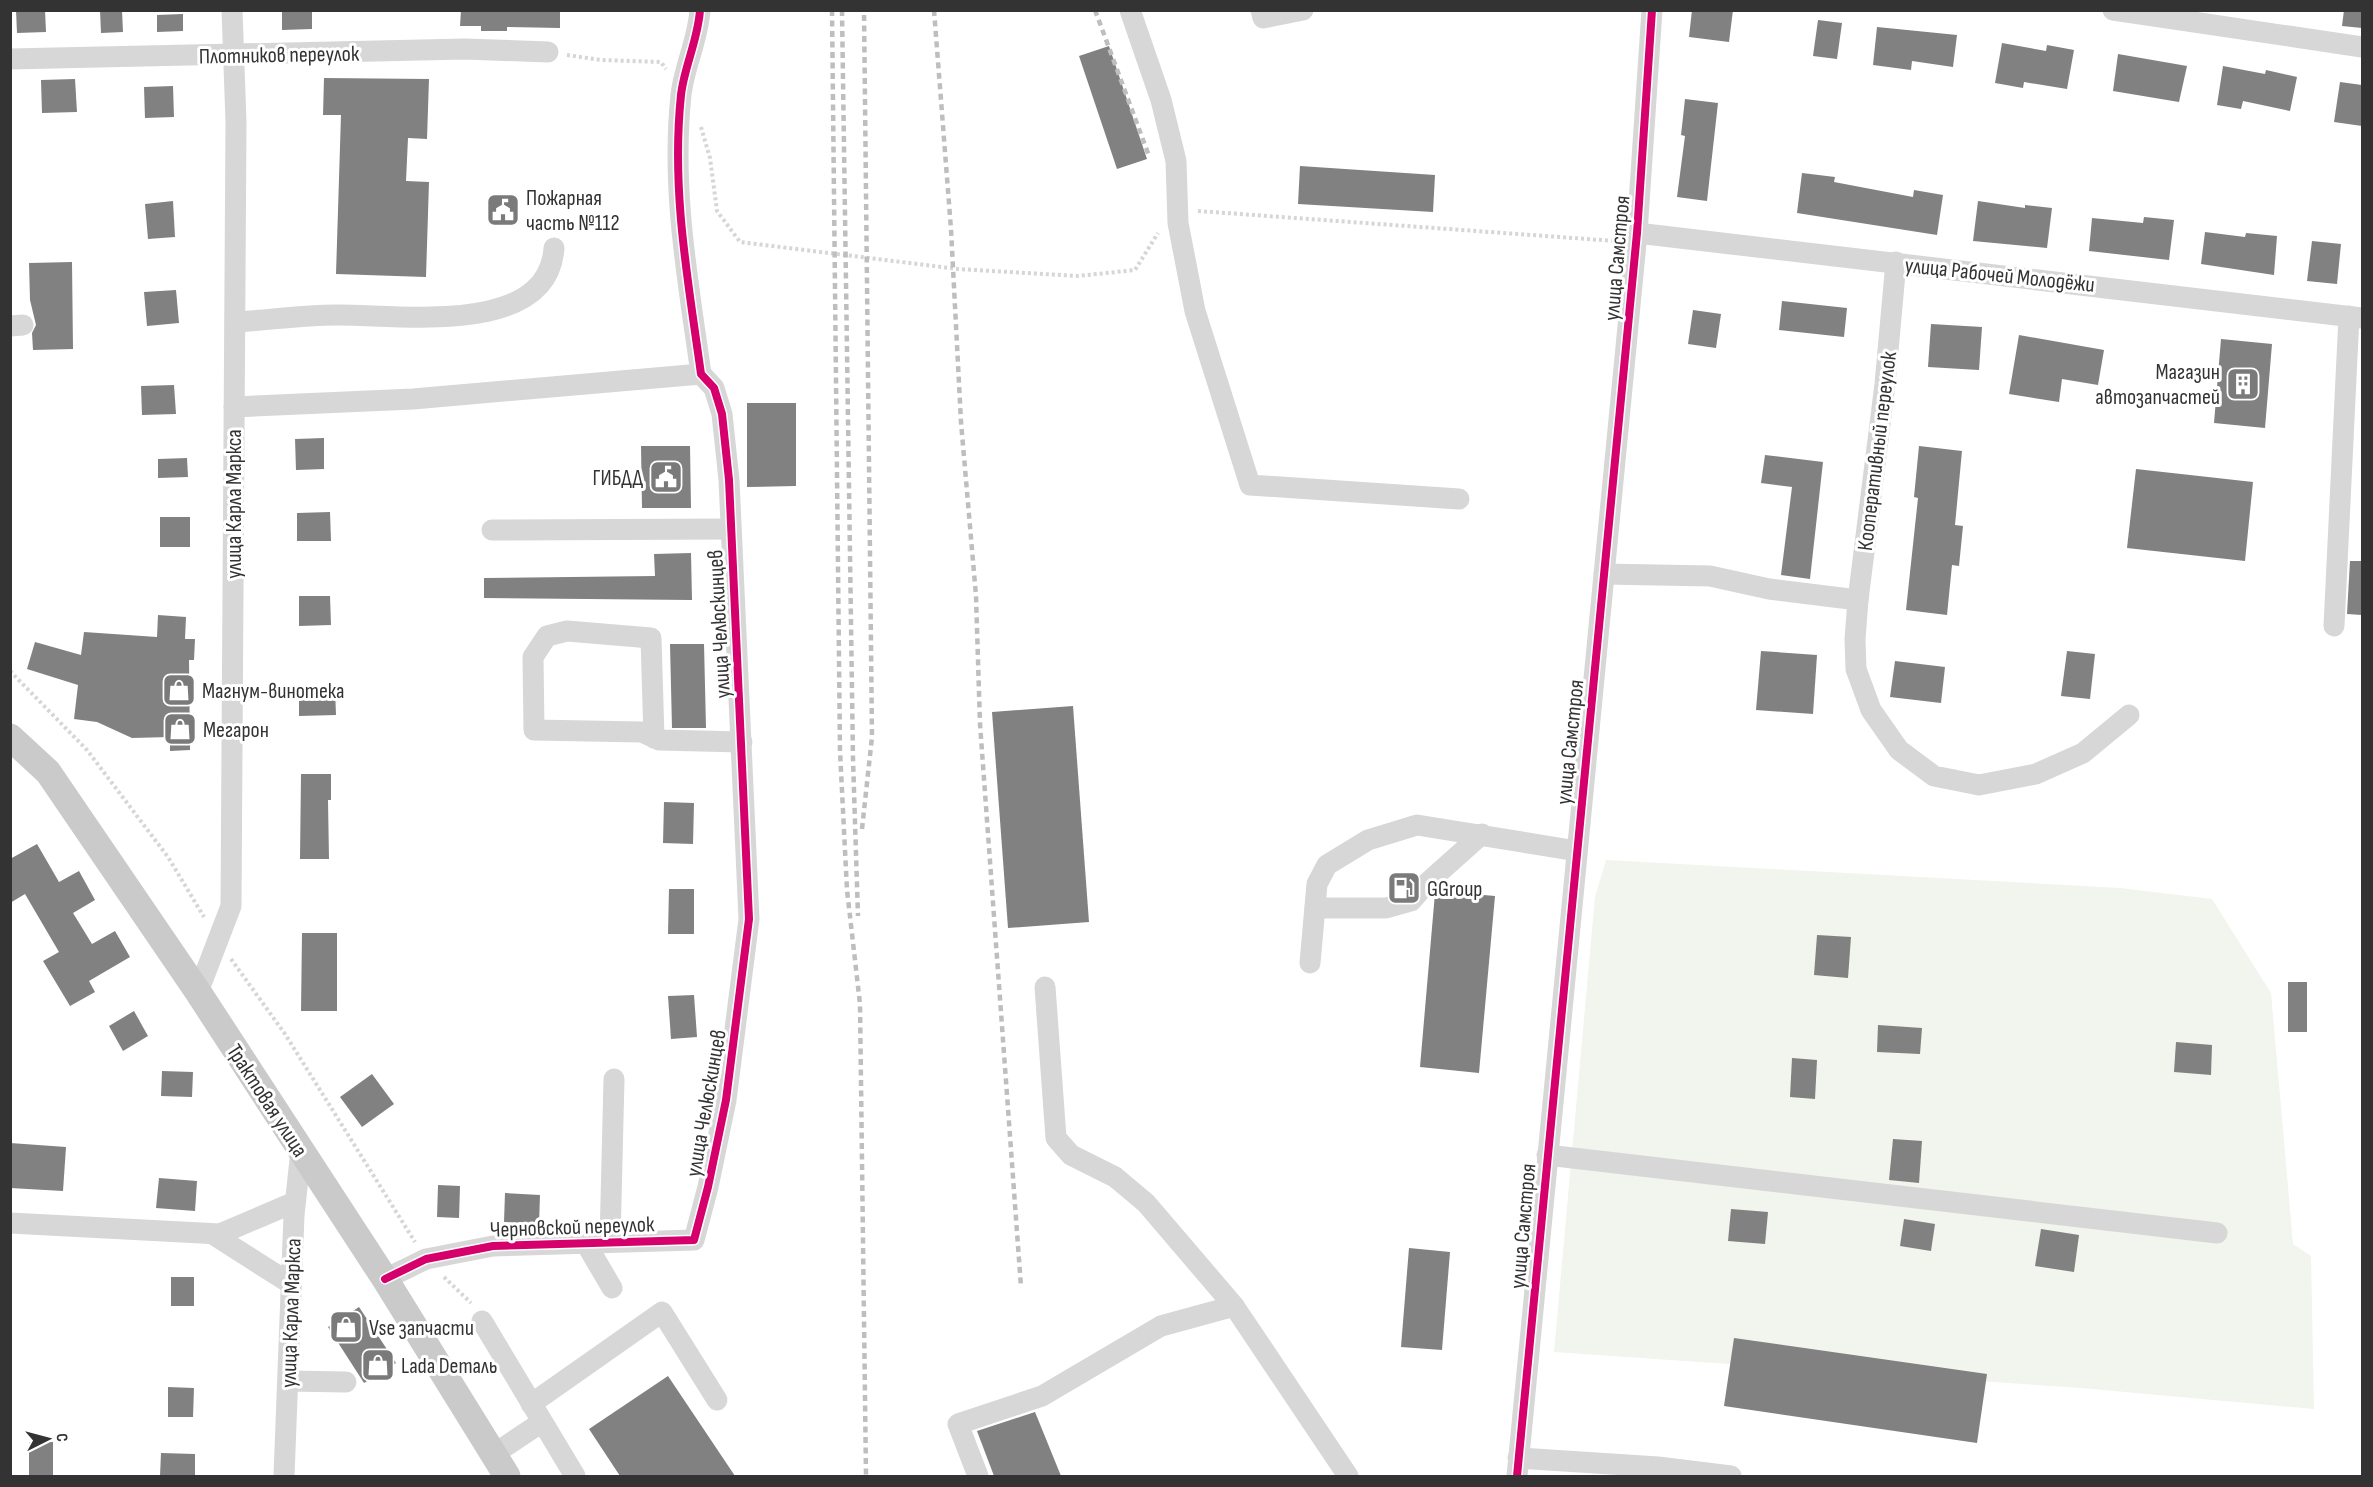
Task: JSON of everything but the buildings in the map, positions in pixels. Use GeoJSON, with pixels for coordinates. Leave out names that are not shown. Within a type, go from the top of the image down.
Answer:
{"type":"FeatureCollection","features":[{"type":"Feature","properties":{"kind":"main road","name":"Трактовая улица"},"geometry":{"type":"LineString","coordinates":[[10,737],[48,772],[198,992],[385,1279],[501,1465]]}},
{"type":"Feature","properties":{"kind":"street","name":"улица Карла Маркса"},"geometry":{"type":"LineString","coordinates":[[198,992],[231,906],[236,122],[232,10]]}},
{"type":"Feature","properties":{"kind":"street","name":"улица Челюскинцев"},"geometry":{"type":"LineString","coordinates":[[694,1240],[708,1187],[726,1100],[742,990],[749,919],[731,529],[722,414],[714,388],[701,374],[677,199],[681,94],[700,10]]}},
{"type":"Feature","properties":{"kind":"street"},"geometry":{"type":"LineString","coordinates":[[1130,10],[1161,100],[1176,161],[1178,211],[1195,311],[1250,485],[1459,499]]}},
{"type":"Feature","properties":{"kind":"street"},"geometry":{"type":"LineString","coordinates":[[1261,10],[1263,18],[1303,10]]}},
{"type":"Feature","properties":{"kind":"street","name":"улица Самстроя"},"geometry":{"type":"LineString","coordinates":[[1518,1467],[1604,574],[1630,237],[1652,10]]}},
{"type":"Feature","properties":{"kind":"street"},"geometry":{"type":"LineString","coordinates":[[2113,10],[2362,46]]}},
{"type":"Feature","properties":{"kind":"street","name":"Плотников переулок"},"geometry":{"type":"LineString","coordinates":[[10,59],[465,49],[548,52]]}},
{"type":"Feature","properties":{"kind":"street","name":"улица Рабочей Молодёжи"},"geometry":{"type":"LineString","coordinates":[[1630,237],[1896,262],[2356,317]]}},
{"type":"Feature","properties":{"kind":"street"},"geometry":{"type":"LineString","coordinates":[[235,322],[336,315],[420,319],[516,304],[538,288],[553,262],[555,248]]}},
{"type":"Feature","properties":{"kind":"street","name":"Кооперативный переулок"},"geometry":{"type":"LineString","coordinates":[[1896,262],[1885,384],[1855,639],[1856,669],[1871,711],[1899,750],[1934,776],[1979,785],[2036,774],[2083,753],[2128,715]]}},
{"type":"Feature","properties":{"kind":"street"},"geometry":{"type":"LineString","coordinates":[[2334,626],[2356,317]]}},
{"type":"Feature","properties":{"kind":"street"},"geometry":{"type":"LineString","coordinates":[[234,407],[413,399],[701,374]]}},
{"type":"Feature","properties":{"kind":"street"},"geometry":{"type":"LineString","coordinates":[[492,530],[731,529]]}},
{"type":"Feature","properties":{"kind":"street"},"geometry":{"type":"LineString","coordinates":[[1604,574],[1710,576],[1768,589],[1858,600]]}},
{"type":"Feature","properties":{"kind":"street"},"geometry":{"type":"LineString","coordinates":[[654,738],[651,638],[567,631],[547,636],[533,657],[534,730],[642,732],[654,738],[742,742]]}},
{"type":"Feature","properties":{"kind":"street"},"geometry":{"type":"LineString","coordinates":[[1310,963],[1317,884],[1327,865],[1368,840],[1417,825],[1577,851]]}},
{"type":"Feature","properties":{"kind":"street"},"geometry":{"type":"LineString","coordinates":[[1315,908],[1386,908],[1412,901],[1426,884],[1482,834]]}},
{"type":"Feature","properties":{"kind":"street"},"geometry":{"type":"LineString","coordinates":[[1045,987],[1056,1138],[1071,1155],[1115,1178],[1146,1203],[1234,1306],[1348,1476]]}},
{"type":"Feature","properties":{"kind":"street"},"geometry":{"type":"LineString","coordinates":[[610,1242],[614,1079]]}},
{"type":"Feature","properties":{"kind":"street","name":"улица Карла Маркса"},"geometry":{"type":"LineString","coordinates":[[284,1476],[295,1202],[301,1151]]}},
{"type":"Feature","properties":{"kind":"street"},"geometry":{"type":"LineString","coordinates":[[1547,1155],[2217,1233]]}},
{"type":"Feature","properties":{"kind":"street"},"geometry":{"type":"LineString","coordinates":[[10,1223],[214,1234],[295,1202]]}},
{"type":"Feature","properties":{"kind":"street"},"geometry":{"type":"LineString","coordinates":[[214,1234],[291,1284]]}},
{"type":"Feature","properties":{"kind":"street","name":"Черновской переулок"},"geometry":{"type":"LineString","coordinates":[[385,1279],[426,1259],[493,1246],[694,1240]]}},
{"type":"Feature","properties":{"kind":"street"},"geometry":{"type":"LineString","coordinates":[[585,1242],[612,1288]]}},
{"type":"Feature","properties":{"kind":"street"},"geometry":{"type":"LineString","coordinates":[[978,1476],[958,1425],[1042,1396],[1161,1326],[1234,1306]]}},
{"type":"Feature","properties":{"kind":"street"},"geometry":{"type":"LineString","coordinates":[[531,1404],[662,1312],[717,1400]]}},
{"type":"Feature","properties":{"kind":"street"},"geometry":{"type":"LineString","coordinates":[[478,1313],[575,1476]]}},
{"type":"Feature","properties":{"kind":"street"},"geometry":{"type":"LineString","coordinates":[[288,1381],[346,1382]]}},
{"type":"Feature","properties":{"kind":"street"},"geometry":{"type":"LineString","coordinates":[[501,1465],[542,1422]]}},
{"type":"Feature","properties":{"kind":"street"},"geometry":{"type":"LineString","coordinates":[[1518,1467],[1658,1467],[1731,1476]]}},
{"type":"Feature","properties":{"kind":"path"},"geometry":{"type":"LineString","coordinates":[[548,52],[601,60],[661,62],[700,122],[710,158],[717,211],[740,242],[958,269],[1100,276],[1135,270],[1171,212],[1178,211],[1630,237]]}},
{"type":"Feature","properties":{"kind":"path"},"geometry":{"type":"LineString","coordinates":[[10,671],[87,750],[168,857],[218,939],[285,1034],[426,1259],[478,1313]]}},
{"type":"Feature","properties":{"kind":"shaded area"},"geometry":{"type":"Polygon","coordinates":[[[1606,860],[2120,888],[2212,899],[2271,993],[2293,1244],[2311,1256],[2314,1409],[2081,1388],[1554,1352],[1595,897],[1606,860]]]}},
{"type":"Feature","properties":{"kind":"railway"},"geometry":{"type":"LineString","coordinates":[[832,10],[840,751],[847,890],[860,1004],[866,1476]]}},
{"type":"Feature","properties":{"kind":"railway"},"geometry":{"type":"LineString","coordinates":[[842,10],[853,759],[858,916]]}},
{"type":"Feature","properties":{"kind":"railway"},"geometry":{"type":"LineString","coordinates":[[862,829],[872,737],[864,10]]}},
{"type":"Feature","properties":{"kind":"railway"},"geometry":{"type":"LineString","coordinates":[[934,10],[951,229],[961,422],[976,596],[980,724],[1021,1287]]}},
{"type":"Feature","properties":{"kind":"railway"},"geometry":{"type":"LineString","coordinates":[[1095,10],[1149,156]]}},
{"type":"Feature","properties":{"kind":"cycle path"},"geometry":{"type":"LineString","coordinates":[[385,1279],[426,1259],[493,1246],[694,1240],[708,1187],[726,1100],[749,919],[729,480],[722,414],[714,388],[701,374],[682,235],[678,165],[681,95],[697,32],[700,10]]}},
{"type":"Feature","properties":{"kind":"cycle path"},"geometry":{"type":"LineString","coordinates":[[1517,1476],[1637,233],[1652,10]]}},
{"type":"Feature","properties":{"kind":"place","name":"Пожарная часть №112"},"geometry":{"type":"Point","coordinates":[503,210]}},
{"type":"Feature","properties":{"kind":"place","name":"Магазин автозапчастей"},"geometry":{"type":"Point","coordinates":[2243,384]}},
{"type":"Feature","properties":{"kind":"place","name":"ГИБДД"},"geometry":{"type":"Point","coordinates":[666,477]}},
{"type":"Feature","properties":{"kind":"place","name":"Магнум-винотека"},"geometry":{"type":"Point","coordinates":[179,690]}},
{"type":"Feature","properties":{"kind":"place","name":"Мегарон"},"geometry":{"type":"Point","coordinates":[180,729]}},
{"type":"Feature","properties":{"kind":"place","name":"GGroup"},"geometry":{"type":"Point","coordinates":[1404,888]}},
{"type":"Feature","properties":{"kind":"place","name":"Vse запчасти"},"geometry":{"type":"Point","coordinates":[346,1327]}},
{"type":"Feature","properties":{"kind":"place","name":"Lada Dеталь"},"geometry":{"type":"Point","coordinates":[378,1365]}}]}
